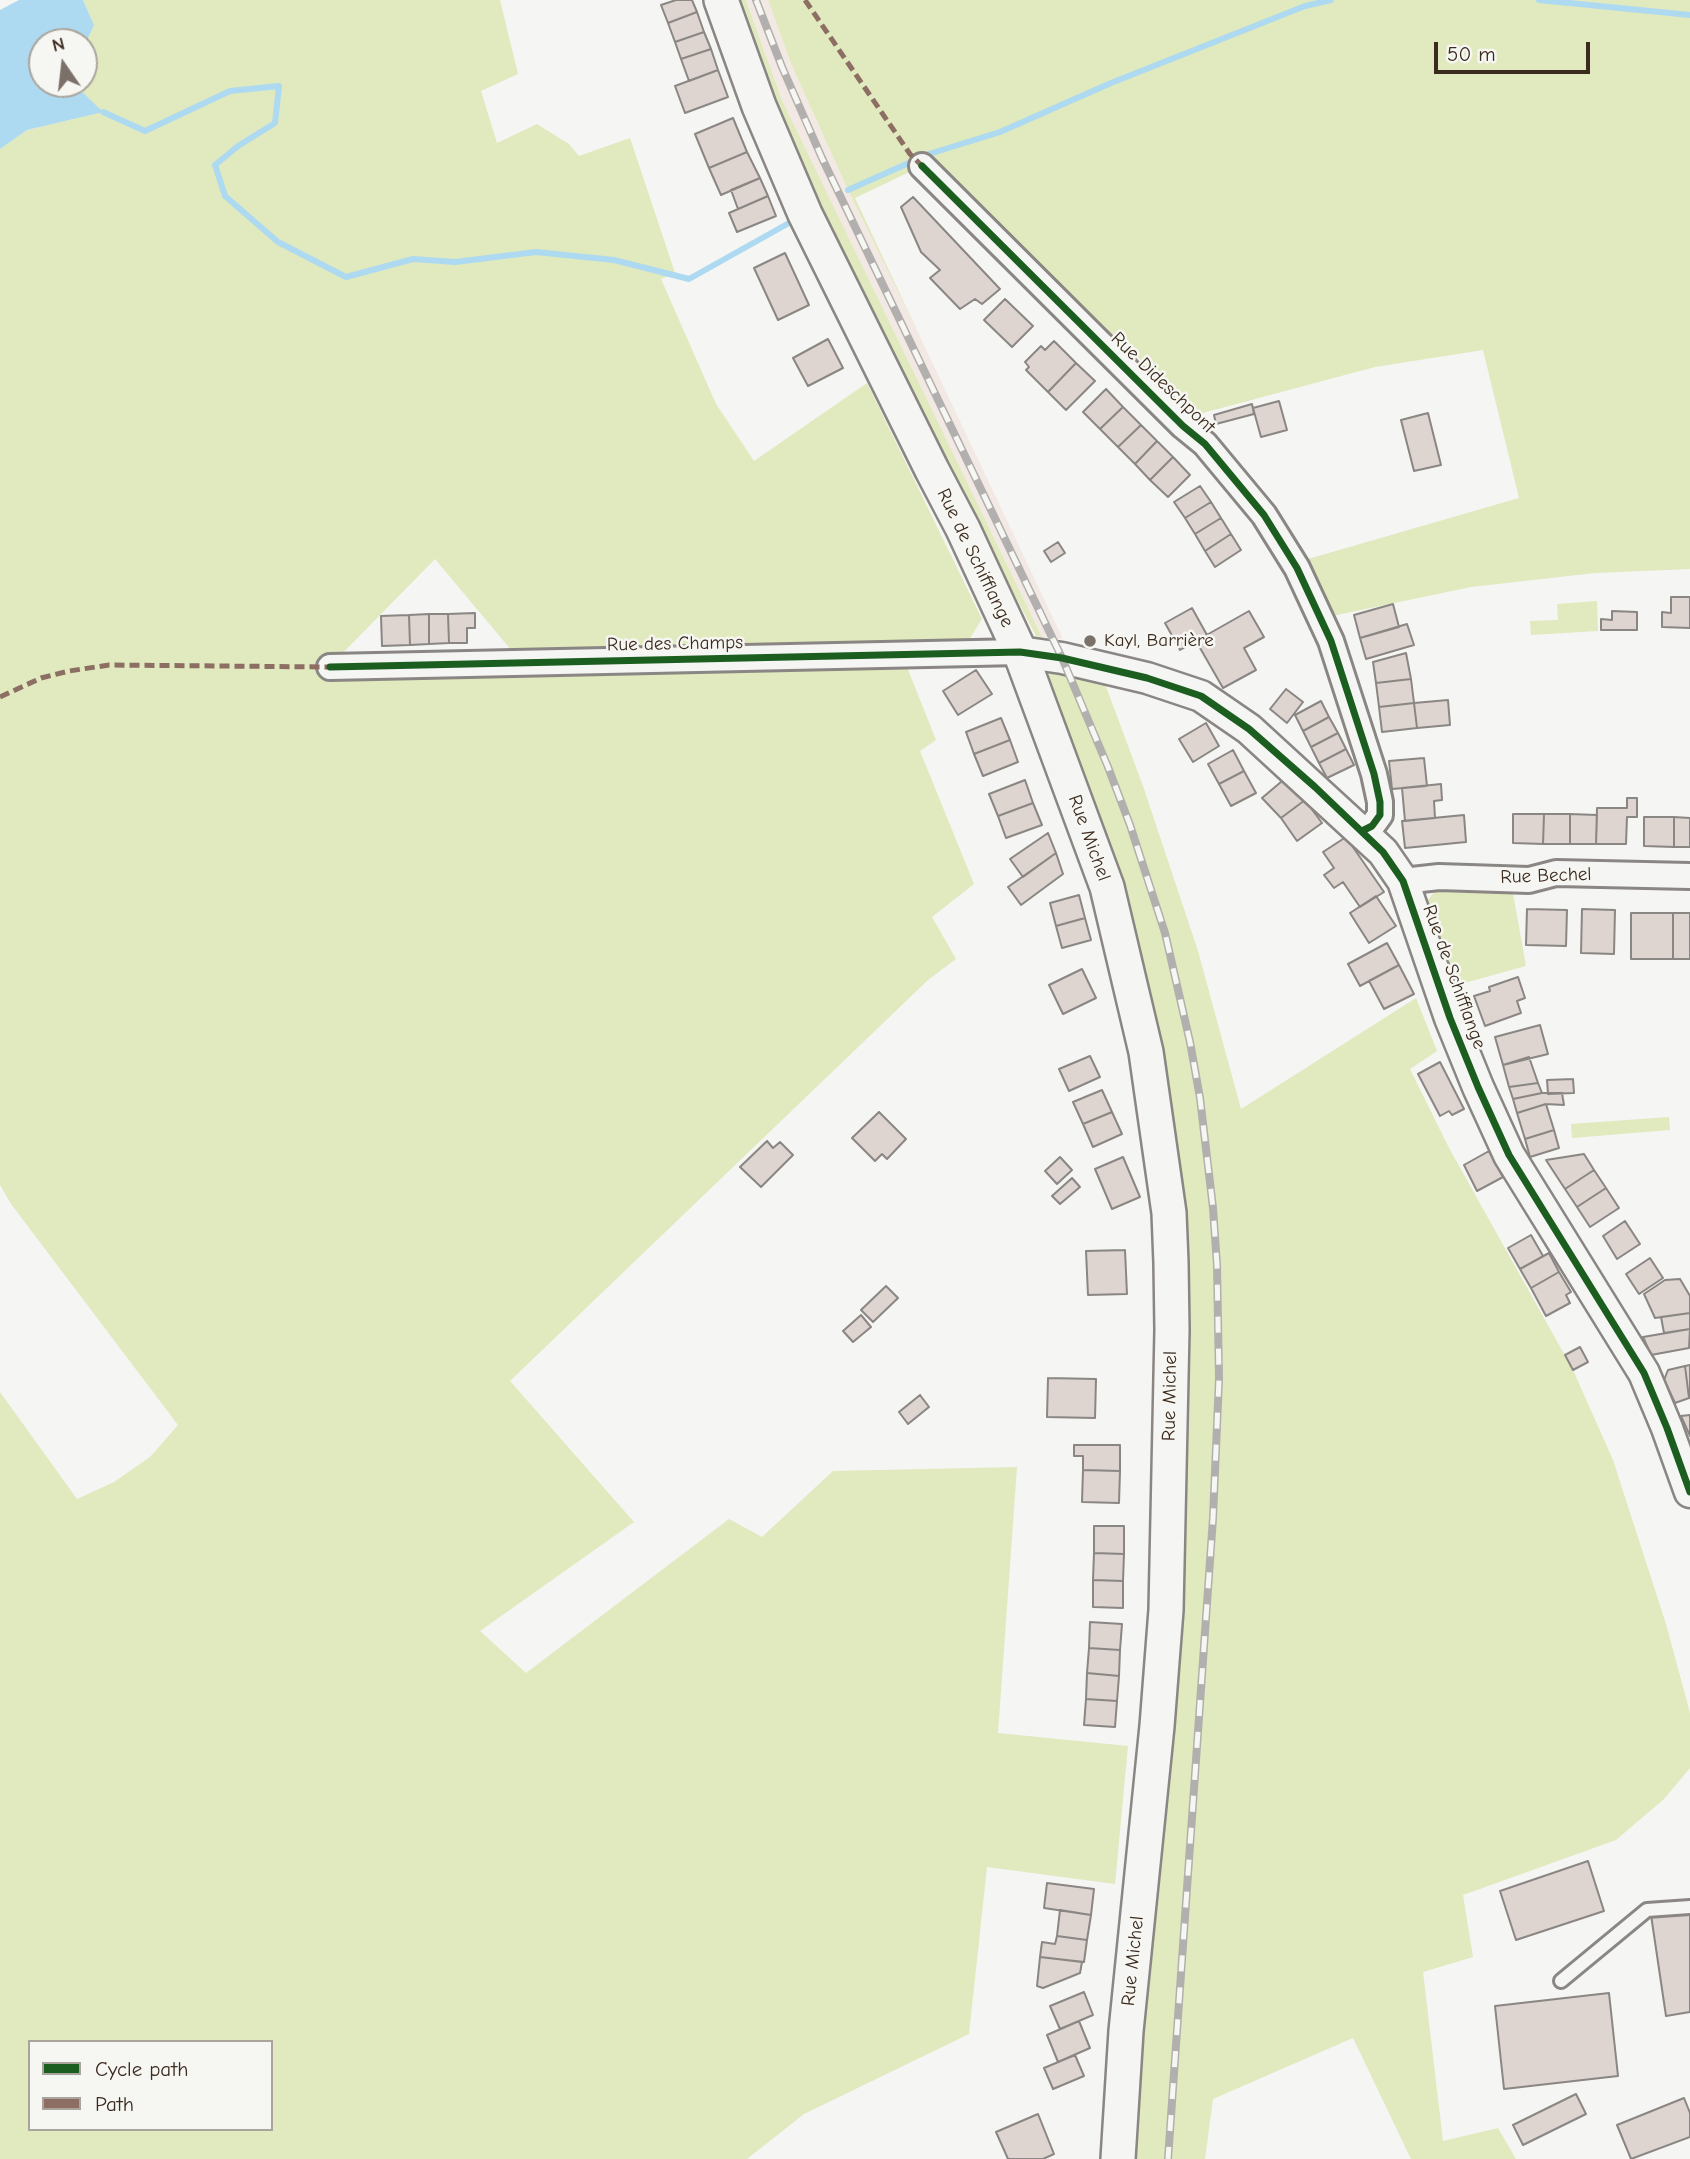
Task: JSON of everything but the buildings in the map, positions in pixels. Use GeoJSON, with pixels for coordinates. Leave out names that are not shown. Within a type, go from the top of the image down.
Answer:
{"type":"FeatureCollection","features":[{"type":"Feature","properties":{"kind":"main road","name":"Rue de Schifflange"},"geometry":{"type":"LineString","coordinates":[[721,0],[759,107],[805,215],[969,541],[1020,652]]}},
{"type":"Feature","properties":{"kind":"main road","name":"Rue Michel"},"geometry":{"type":"LineString","coordinates":[[1020,652],[1107,887],[1146,1052],[1169,1213],[1172,1330],[1166,1610],[1126,2031],[1118,2159]]}},
{"type":"Feature","properties":{"kind":"street","name":"Rue Dideschpont"},"geometry":{"type":"LineString","coordinates":[[922,166],[1183,426],[1205,444],[1264,515],[1297,568],[1331,641],[1374,774],[1380,815],[1372,826],[1362,831]]}},
{"type":"Feature","properties":{"kind":"street","name":"Rue des Champs"},"geometry":{"type":"LineString","coordinates":[[330,667],[1020,652]]}},
{"type":"Feature","properties":{"kind":"street","name":"Rue de Schifflange"},"geometry":{"type":"LineString","coordinates":[[1020,652],[1062,658],[1147,678],[1201,696],[1249,729],[1383,852],[1403,881],[1450,1018],[1509,1155],[1644,1373],[1690,1492]]}},
{"type":"Feature","properties":{"kind":"street","name":"Rue Bechel"},"geometry":{"type":"LineString","coordinates":[[1403,881],[1439,877],[1529,880],[1556,873],[1690,876]]}},
{"type":"Feature","properties":{"kind":"lane"},"geometry":{"type":"LineString","coordinates":[[1561,1981],[1647,1910],[1690,1907]]}},
{"type":"Feature","properties":{"kind":"shaded area"},"geometry":{"type":"Polygon","coordinates":[[[746,0],[768,0],[792,66],[848,190],[1063,639],[1042,637],[782,100],[746,0]]]}},
{"type":"Feature","properties":{"kind":"green space"},"geometry":{"type":"Polygon","coordinates":[[[83,0],[500,0],[518,74],[481,91],[497,143],[537,124],[569,144],[579,156],[630,138],[675,273],[661,279],[716,404],[754,461],[867,383],[982,619],[967,643],[905,662],[936,740],[920,751],[974,884],[932,917],[956,959],[928,980],[510,1381],[634,1522],[480,1631],[526,1673],[729,1519],[762,1537],[833,1471],[1017,1467],[998,1733],[1128,1746],[1115,1884],[987,1867],[969,2034],[804,2114],[747,2159],[0,2159],[0,1392],[77,1499],[114,1482],[150,1457],[178,1425],[11,1204],[0,1185],[0,149],[27,130],[102,112],[88,98],[98,98],[98,28],[93,28],[94,25],[83,0]],[[435,559],[330,666],[522,663],[435,559]]]}},
{"type":"Feature","properties":{"kind":"green space"},"geometry":{"type":"Polygon","coordinates":[[[721,0],[746,0],[782,100],[1042,637],[1036,636],[947,465],[932,470],[721,0]]]}},
{"type":"Feature","properties":{"kind":"green space"},"geometry":{"type":"Polygon","coordinates":[[[768,0],[1690,0],[1690,569],[1595,573],[1471,587],[1332,616],[1308,559],[1519,498],[1483,350],[1375,367],[1199,414],[1040,267],[922,166],[855,198],[923,343],[848,190],[792,66],[768,0]]]}},
{"type":"Feature","properties":{"kind":"green space"},"geometry":{"type":"Polygon","coordinates":[[[1597,601],[1598,631],[1531,635],[1530,621],[1558,620],[1557,604],[1597,601]]]}},
{"type":"Feature","properties":{"kind":"green space"},"geometry":{"type":"Polygon","coordinates":[[[1053,670],[1079,674],[1105,684],[1143,786],[1198,951],[1241,1109],[1416,998],[1437,1051],[1410,1069],[1449,1148],[1573,1370],[1613,1460],[1666,1624],[1690,1713],[1690,1768],[1664,1799],[1616,1840],[1463,1895],[1473,1957],[1423,1972],[1443,2141],[1498,2128],[1516,2159],[1411,2159],[1353,2038],[1213,2099],[1205,2159],[1129,2159],[1179,1244],[1045,681],[1053,670]]]}},
{"type":"Feature","properties":{"kind":"green space"},"geometry":{"type":"Polygon","coordinates":[[[1436,890],[1513,893],[1526,966],[1457,985],[1427,901],[1436,890]]]}},
{"type":"Feature","properties":{"kind":"green space"},"geometry":{"type":"Polygon","coordinates":[[[1669,1117],[1670,1130],[1572,1138],[1571,1124],[1669,1117]]]}},
{"type":"Feature","properties":{"kind":"water"},"geometry":{"type":"Polygon","coordinates":[[[19,0],[83,0],[94,25],[93,28],[28,28],[28,98],[88,98],[103,112],[27,130],[0,149],[0,10],[19,0]]]}},
{"type":"Feature","properties":{"kind":"waterway"},"geometry":{"type":"LineString","coordinates":[[848,190],[929,154],[1000,132],[1111,83],[1305,6],[1331,0]]}},
{"type":"Feature","properties":{"kind":"waterway"},"geometry":{"type":"LineString","coordinates":[[1539,0],[1690,15]]}},
{"type":"Feature","properties":{"kind":"waterway"},"geometry":{"type":"LineString","coordinates":[[103,112],[145,131],[230,91],[279,86],[275,123],[238,146],[215,165],[225,196],[278,242],[346,277],[413,259],[455,262],[536,252],[614,260],[689,279],[789,223]]}},
{"type":"Feature","properties":{"kind":"railway"},"geometry":{"type":"LineString","coordinates":[[756,0],[822,158],[1062,658],[1108,767],[1165,933],[1190,1042],[1200,1098],[1213,1208],[1219,1379],[1213,1518],[1168,2159]]}},
{"type":"Feature","properties":{"kind":"marked path"},"geometry":{"type":"LineString","coordinates":[[805,0],[910,154],[922,166]]}},
{"type":"Feature","properties":{"kind":"marked path"},"geometry":{"type":"LineString","coordinates":[[0,697],[41,678],[109,665],[330,667]]}},
{"type":"Feature","properties":{"kind":"cycle path"},"geometry":{"type":"LineString","coordinates":[[922,166],[1183,426],[1205,444],[1264,515],[1297,568],[1331,641],[1374,774],[1380,815],[1372,826],[1362,831]]}},
{"type":"Feature","properties":{"kind":"cycle path"},"geometry":{"type":"LineString","coordinates":[[330,667],[1020,652],[1062,658],[1147,678],[1201,696],[1249,729],[1315,787],[1383,852],[1403,881],[1450,1018],[1509,1155],[1644,1373],[1690,1492]]}},
{"type":"Feature","properties":{"kind":"place","name":"Kayl, Barrière"},"geometry":{"type":"Point","coordinates":[1090,641]}}]}
